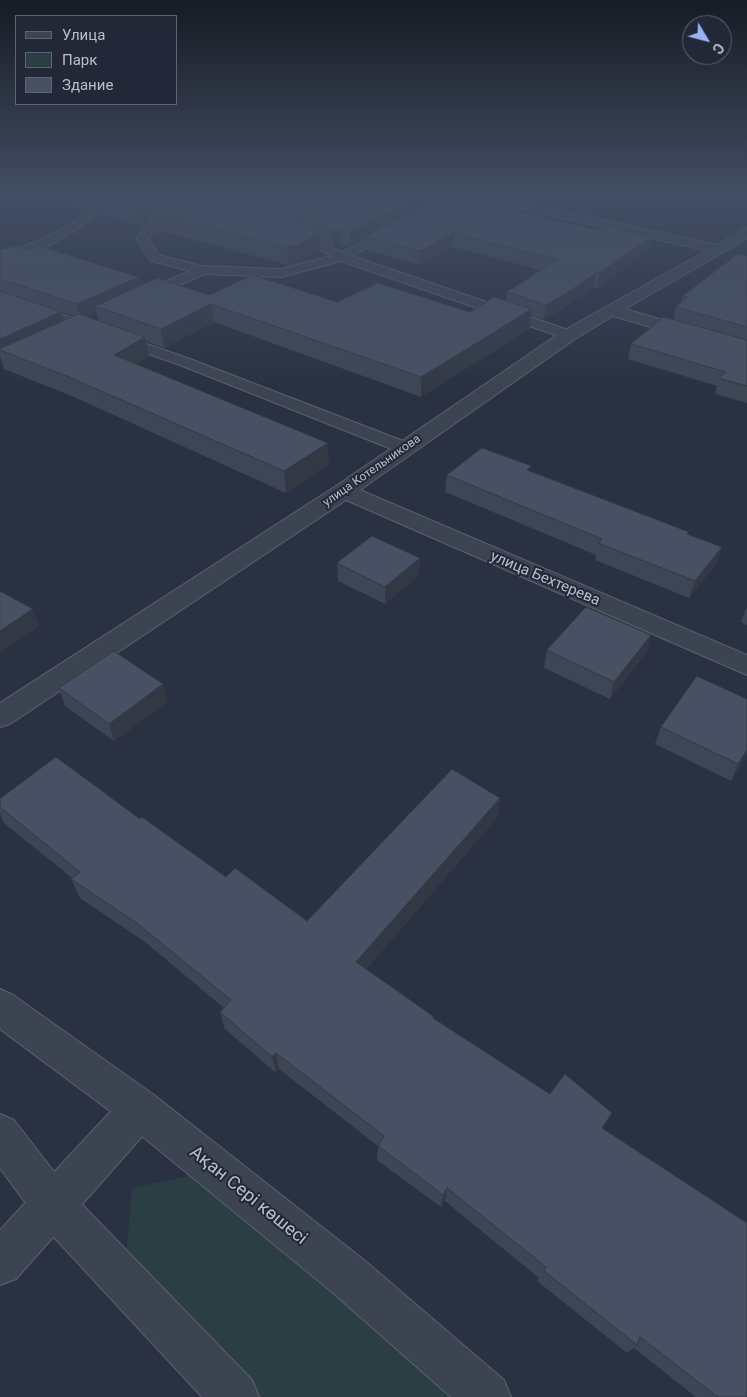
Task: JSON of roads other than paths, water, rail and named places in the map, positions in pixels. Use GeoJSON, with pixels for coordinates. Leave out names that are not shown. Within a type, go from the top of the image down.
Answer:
{"type":"FeatureCollection","features":[{"type":"Feature","properties":{"kind":"street","name":"улица Котельникова"},"geometry":{"type":"LineString","coordinates":[[0,717],[344,491],[569,334],[696,261]]}},
{"type":"Feature","properties":{"kind":"street"},"geometry":{"type":"LineString","coordinates":[[610,310],[747,350]]}},
{"type":"Feature","properties":{"kind":"street","name":"улица Бехтерева"},"geometry":{"type":"LineString","coordinates":[[344,491],[747,666]]}},
{"type":"Feature","properties":{"kind":"street","name":"Ақан Сері көшесі"},"geometry":{"type":"LineString","coordinates":[[0,1007],[140,1109],[348,1276],[487,1397]]}},
{"type":"Feature","properties":{"kind":"street"},"geometry":{"type":"LineString","coordinates":[[0,1263],[140,1109]]}},
{"type":"Feature","properties":{"kind":"street"},"geometry":{"type":"LineString","coordinates":[[0,1134],[53,1205],[235,1397]]}},
{"type":"Feature","properties":{"kind":"lane"},"geometry":{"type":"LineString","coordinates":[[168,261],[202,270],[281,273],[326,261]]}},
{"type":"Feature","properties":{"kind":"lane"},"geometry":{"type":"LineString","coordinates":[[354,261],[569,334]]}},
{"type":"Feature","properties":{"kind":"lane"},"geometry":{"type":"LineString","coordinates":[[132,302],[202,270]]}},
{"type":"Feature","properties":{"kind":"lane"},"geometry":{"type":"LineString","coordinates":[[0,297],[185,362],[405,448]]}},
{"type":"Feature","properties":{"kind":"lane"},"geometry":{"type":"LineString","coordinates":[[62,334],[98,318]]}}]}
